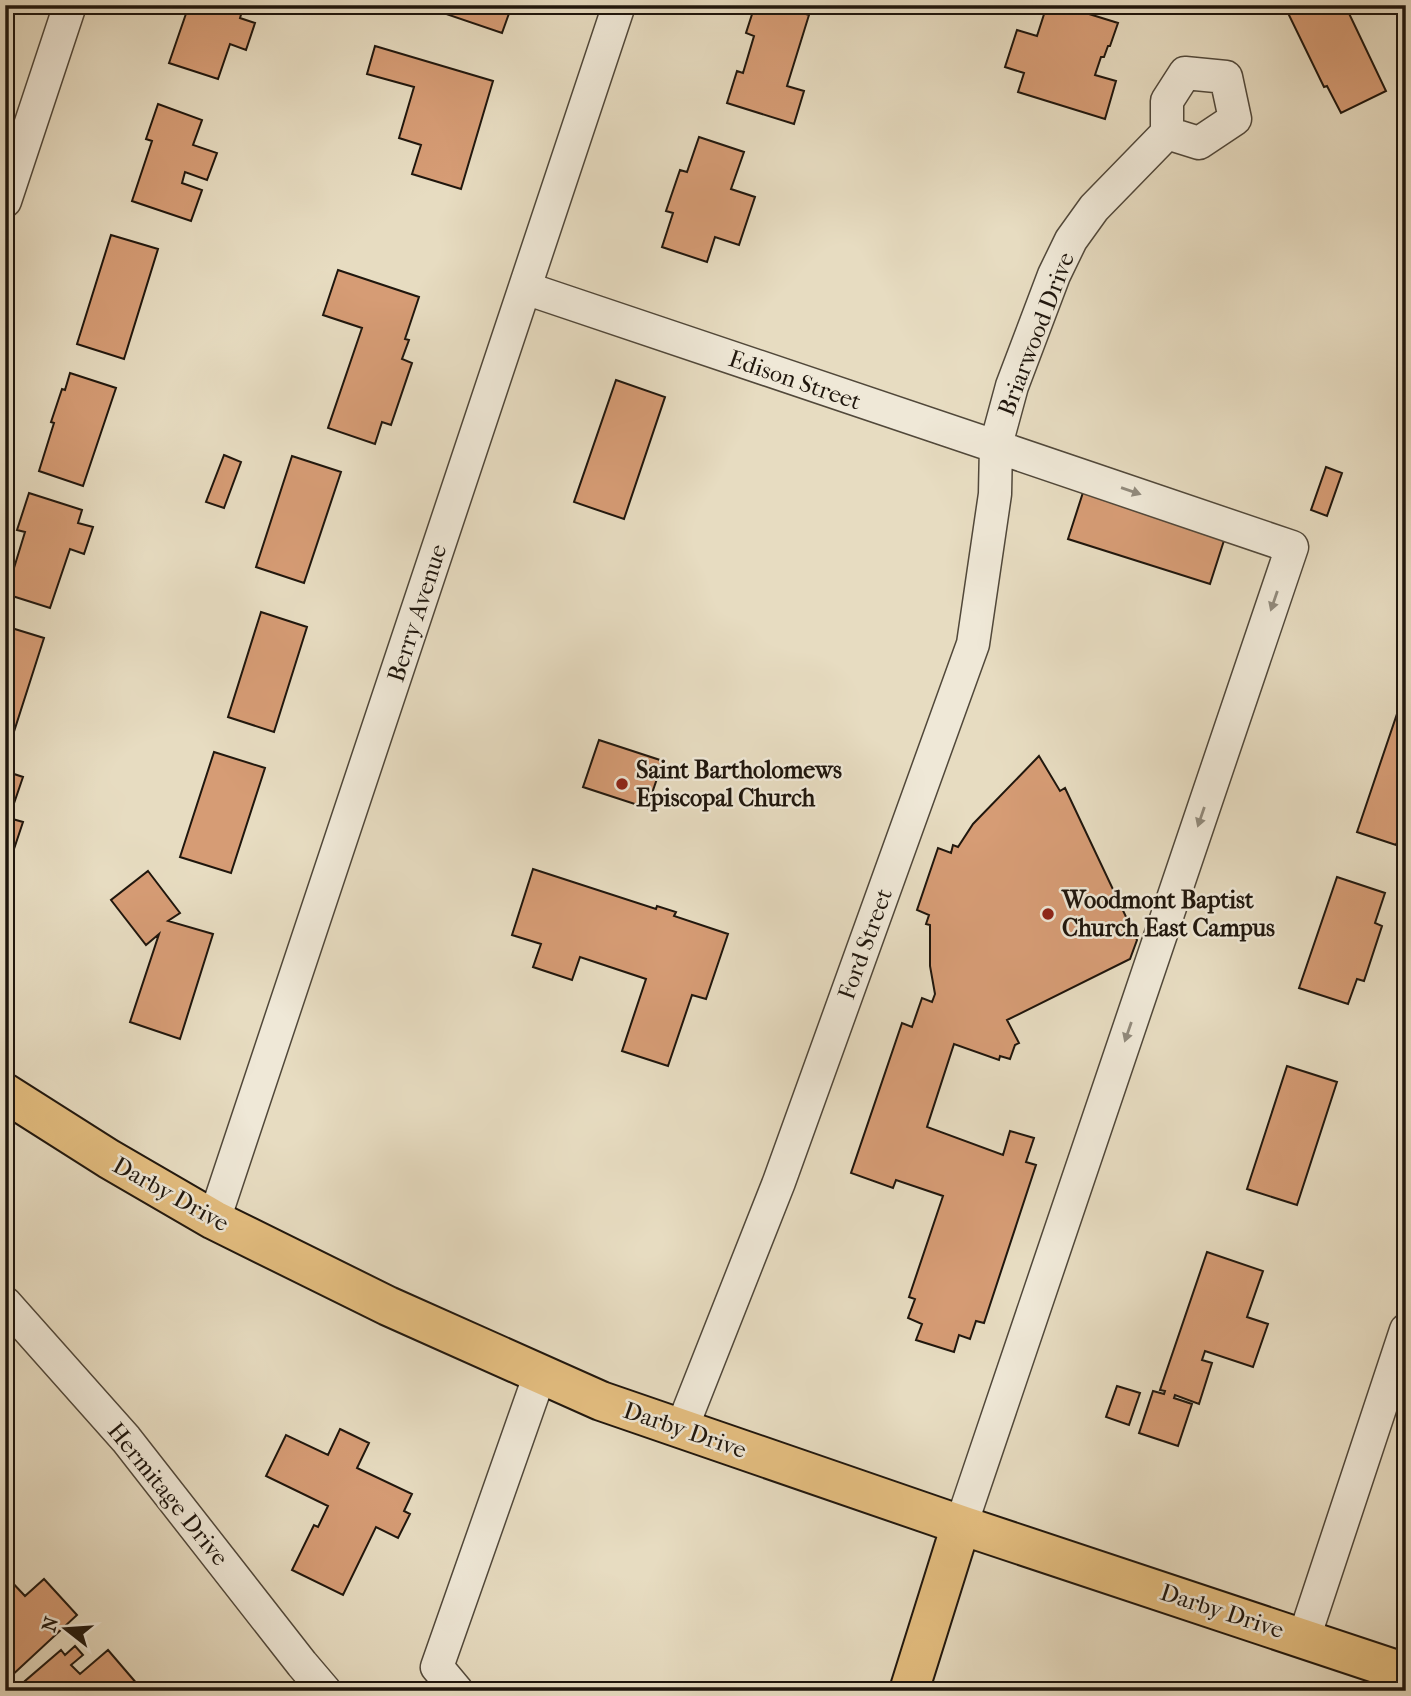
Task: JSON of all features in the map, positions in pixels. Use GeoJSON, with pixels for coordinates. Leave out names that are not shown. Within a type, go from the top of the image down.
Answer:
{"type":"FeatureCollection","features":[{"type":"Feature","properties":{"kind":"main road","name":"Darby Drive"},"geometry":{"type":"LineString","coordinates":[[5,1093],[109,1159],[215,1220],[388,1306],[601,1401],[961,1525],[1406,1673]]}},
{"type":"Feature","properties":{"kind":"main road"},"geometry":{"type":"LineString","coordinates":[[909,1691],[961,1525]]}},
{"type":"Feature","properties":{"kind":"street"},"geometry":{"type":"LineString","coordinates":[[5,201],[70,5]]}},
{"type":"Feature","properties":{"kind":"street","name":"Berry Avenue"},"geometry":{"type":"LineString","coordinates":[[215,1220],[619,5]]}},
{"type":"Feature","properties":{"kind":"street","name":"Briarwood Drive"},"geometry":{"type":"LineString","coordinates":[[996,445],[1012,386],[1054,275],[1071,240],[1094,208],[1167,133]]}},
{"type":"Feature","properties":{"kind":"street","name":"Edison Street"},"geometry":{"type":"LineString","coordinates":[[525,288],[1292,547],[961,1525]]}},
{"type":"Feature","properties":{"kind":"street","name":"Ford Street"},"geometry":{"type":"LineString","coordinates":[[681,1430],[779,1182],[973,644],[995,494],[996,445]]}},
{"type":"Feature","properties":{"kind":"street","name":"Hermitage Drive"},"geometry":{"type":"LineString","coordinates":[[5,1303],[126,1439],[325,1691]]}},
{"type":"Feature","properties":{"kind":"street"},"geometry":{"type":"LineString","coordinates":[[1304,1638],[1406,1330]]}},
{"type":"Feature","properties":{"kind":"street"},"geometry":{"type":"LineString","coordinates":[[457,1691],[437,1667],[540,1374]]}},
{"type":"Feature","properties":{"kind":"building"},"geometry":{"type":"Polygon","coordinates":[[[189,5],[244,5],[240,18],[255,23],[246,50],[230,44],[218,79],[169,63],[189,5]]]}},
{"type":"Feature","properties":{"kind":"building"},"geometry":{"type":"Polygon","coordinates":[[[450,5],[512,5],[502,33],[446,14],[450,5]]]}},
{"type":"Feature","properties":{"kind":"building"},"geometry":{"type":"Polygon","coordinates":[[[755,5],[778,5],[809,15],[787,86],[804,91],[794,124],[727,103],[737,71],[743,73],[754,36],[746,33],[755,5]]]}},
{"type":"Feature","properties":{"kind":"building"},"geometry":{"type":"Polygon","coordinates":[[[1047,5],[1060,5],[1118,23],[1095,75],[1116,81],[1105,119],[1018,92],[1024,73],[1005,67],[1017,30],[1037,36],[1047,5]]]}},
{"type":"Feature","properties":{"kind":"building"},"geometry":{"type":"Polygon","coordinates":[[[1294,5],[1345,5],[1386,91],[1341,113],[1327,86],[1324,87],[1286,9],[1294,5]]]}},
{"type":"Feature","properties":{"kind":"building"},"geometry":{"type":"Polygon","coordinates":[[[375,46],[493,81],[461,189],[412,174],[421,145],[399,138],[414,87],[367,74],[375,46]]]}},
{"type":"Feature","properties":{"kind":"building"},"geometry":{"type":"Polygon","coordinates":[[[158,104],[202,120],[193,145],[217,153],[207,180],[185,172],[182,183],[202,190],[191,221],[132,201],[152,141],[146,139],[158,104]]]}},
{"type":"Feature","properties":{"kind":"building"},"geometry":{"type":"Polygon","coordinates":[[[699,137],[744,152],[731,189],[755,197],[739,245],[715,237],[707,262],[662,247],[673,213],[666,211],[680,170],[687,172],[699,137]]]}},
{"type":"Feature","properties":{"kind":"building"},"geometry":{"type":"Polygon","coordinates":[[[111,235],[158,249],[124,359],[77,344],[111,235]]]}},
{"type":"Feature","properties":{"kind":"building"},"geometry":{"type":"Polygon","coordinates":[[[338,270],[419,297],[405,339],[409,340],[402,359],[412,363],[391,425],[382,422],[375,444],[328,428],[362,328],[323,315],[338,270]]]}},
{"type":"Feature","properties":{"kind":"building"},"geometry":{"type":"Polygon","coordinates":[[[70,373],[116,388],[83,486],[39,471],[54,423],[51,422],[70,373]]]}},
{"type":"Feature","properties":{"kind":"building"},"geometry":{"type":"Polygon","coordinates":[[[616,380],[665,397],[624,519],[574,502],[616,380]]]}},
{"type":"Feature","properties":{"kind":"building"},"geometry":{"type":"Polygon","coordinates":[[[224,455],[241,462],[224,508],[206,502],[224,455]]]}},
{"type":"Feature","properties":{"kind":"building"},"geometry":{"type":"Polygon","coordinates":[[[292,456],[341,472],[304,583],[256,567],[292,456]]]}},
{"type":"Feature","properties":{"kind":"building"},"geometry":{"type":"Polygon","coordinates":[[[1326,467],[1342,473],[1327,516],[1311,510],[1326,467]]]}},
{"type":"Feature","properties":{"kind":"building"},"geometry":{"type":"Polygon","coordinates":[[[1087,480],[1229,525],[1210,584],[1068,539],[1087,480]]]}},
{"type":"Feature","properties":{"kind":"building"},"geometry":{"type":"Polygon","coordinates":[[[29,493],[82,510],[78,523],[93,527],[84,554],[70,549],[50,608],[6,594],[25,532],[17,530],[29,493]]]}},
{"type":"Feature","properties":{"kind":"building"},"geometry":{"type":"Polygon","coordinates":[[[261,612],[307,627],[274,732],[228,717],[261,612]]]}},
{"type":"Feature","properties":{"kind":"building"},"geometry":{"type":"Polygon","coordinates":[[[5,626],[44,638],[10,744],[5,743],[5,626]]]}},
{"type":"Feature","properties":{"kind":"building"},"geometry":{"type":"Polygon","coordinates":[[[1400,705],[1406,707],[1406,818],[1396,845],[1357,832],[1400,705]]]}},
{"type":"Feature","properties":{"kind":"building"},"geometry":{"type":"Polygon","coordinates":[[[599,740],[663,761],[647,808],[583,787],[599,740]]]}},
{"type":"Feature","properties":{"kind":"building"},"geometry":{"type":"Polygon","coordinates":[[[214,752],[265,768],[231,873],[180,857],[214,752]]]}},
{"type":"Feature","properties":{"kind":"building"},"geometry":{"type":"Polygon","coordinates":[[[1039,756],[1060,791],[1065,788],[1137,940],[1130,959],[1007,1020],[1019,1043],[1015,1045],[1010,1059],[1000,1056],[999,1060],[954,1044],[927,1127],[1003,1155],[1010,1131],[1034,1138],[1026,1162],[1036,1165],[984,1323],[976,1321],[970,1339],[959,1335],[954,1352],[916,1340],[922,1324],[908,1318],[915,1299],[909,1297],[943,1196],[896,1180],[893,1188],[851,1173],[902,1023],[912,1027],[922,998],[932,1002],[935,994],[930,966],[930,925],[926,924],[929,915],[917,910],[938,848],[951,853],[953,845],[958,847],[973,824],[1039,756]]]}},
{"type":"Feature","properties":{"kind":"building"},"geometry":{"type":"Polygon","coordinates":[[[5,771],[23,777],[9,818],[23,822],[13,852],[5,849],[5,771]]]}},
{"type":"Feature","properties":{"kind":"building"},"geometry":{"type":"Polygon","coordinates":[[[533,869],[656,909],[657,906],[676,912],[674,916],[728,934],[706,999],[692,995],[668,1066],[622,1051],[646,979],[580,957],[572,980],[533,967],[541,944],[512,935],[533,869]]]}},
{"type":"Feature","properties":{"kind":"building"},"geometry":{"type":"Polygon","coordinates":[[[148,871],[180,913],[168,921],[213,934],[180,1039],[130,1022],[159,934],[146,945],[111,900],[148,871]]]}},
{"type":"Feature","properties":{"kind":"building"},"geometry":{"type":"Polygon","coordinates":[[[1337,877],[1385,893],[1375,923],[1382,926],[1364,981],[1357,979],[1348,1004],[1299,988],[1337,877]]]}},
{"type":"Feature","properties":{"kind":"building"},"geometry":{"type":"Polygon","coordinates":[[[1287,1066],[1337,1082],[1297,1205],[1247,1189],[1287,1066]]]}},
{"type":"Feature","properties":{"kind":"building"},"geometry":{"type":"Polygon","coordinates":[[[1207,1252],[1263,1271],[1247,1317],[1268,1324],[1253,1367],[1205,1351],[1202,1360],[1212,1363],[1199,1404],[1175,1395],[1174,1398],[1192,1404],[1178,1446],[1139,1433],[1153,1391],[1164,1394],[1165,1391],[1160,1390],[1207,1252]]]}},
{"type":"Feature","properties":{"kind":"building"},"geometry":{"type":"Polygon","coordinates":[[[1117,1386],[1140,1393],[1129,1425],[1106,1417],[1117,1386]]]}},
{"type":"Feature","properties":{"kind":"building"},"geometry":{"type":"Polygon","coordinates":[[[340,1429],[369,1443],[357,1468],[412,1494],[404,1511],[410,1514],[398,1538],[376,1527],[343,1595],[292,1570],[314,1525],[318,1527],[328,1506],[266,1476],[286,1435],[328,1455],[340,1429]]]}},
{"type":"Feature","properties":{"kind":"building"},"geometry":{"type":"Polygon","coordinates":[[[8,1578],[25,1596],[44,1579],[77,1615],[8,1679],[5,1675],[5,1580],[8,1578]]]}},
{"type":"Feature","properties":{"kind":"building"},"geometry":{"type":"Polygon","coordinates":[[[75,1646],[83,1655],[71,1665],[80,1674],[108,1650],[138,1685],[131,1691],[33,1691],[25,1681],[61,1650],[65,1655],[75,1646]]]}},
{"type":"Feature","properties":{"kind":"place","name":"Saint Bartholomews Episcopal Church"},"geometry":{"type":"Point","coordinates":[622,784]}},
{"type":"Feature","properties":{"kind":"place","name":"Woodmont Baptist Church East Campus"},"geometry":{"type":"Point","coordinates":[1048,914]}}]}
